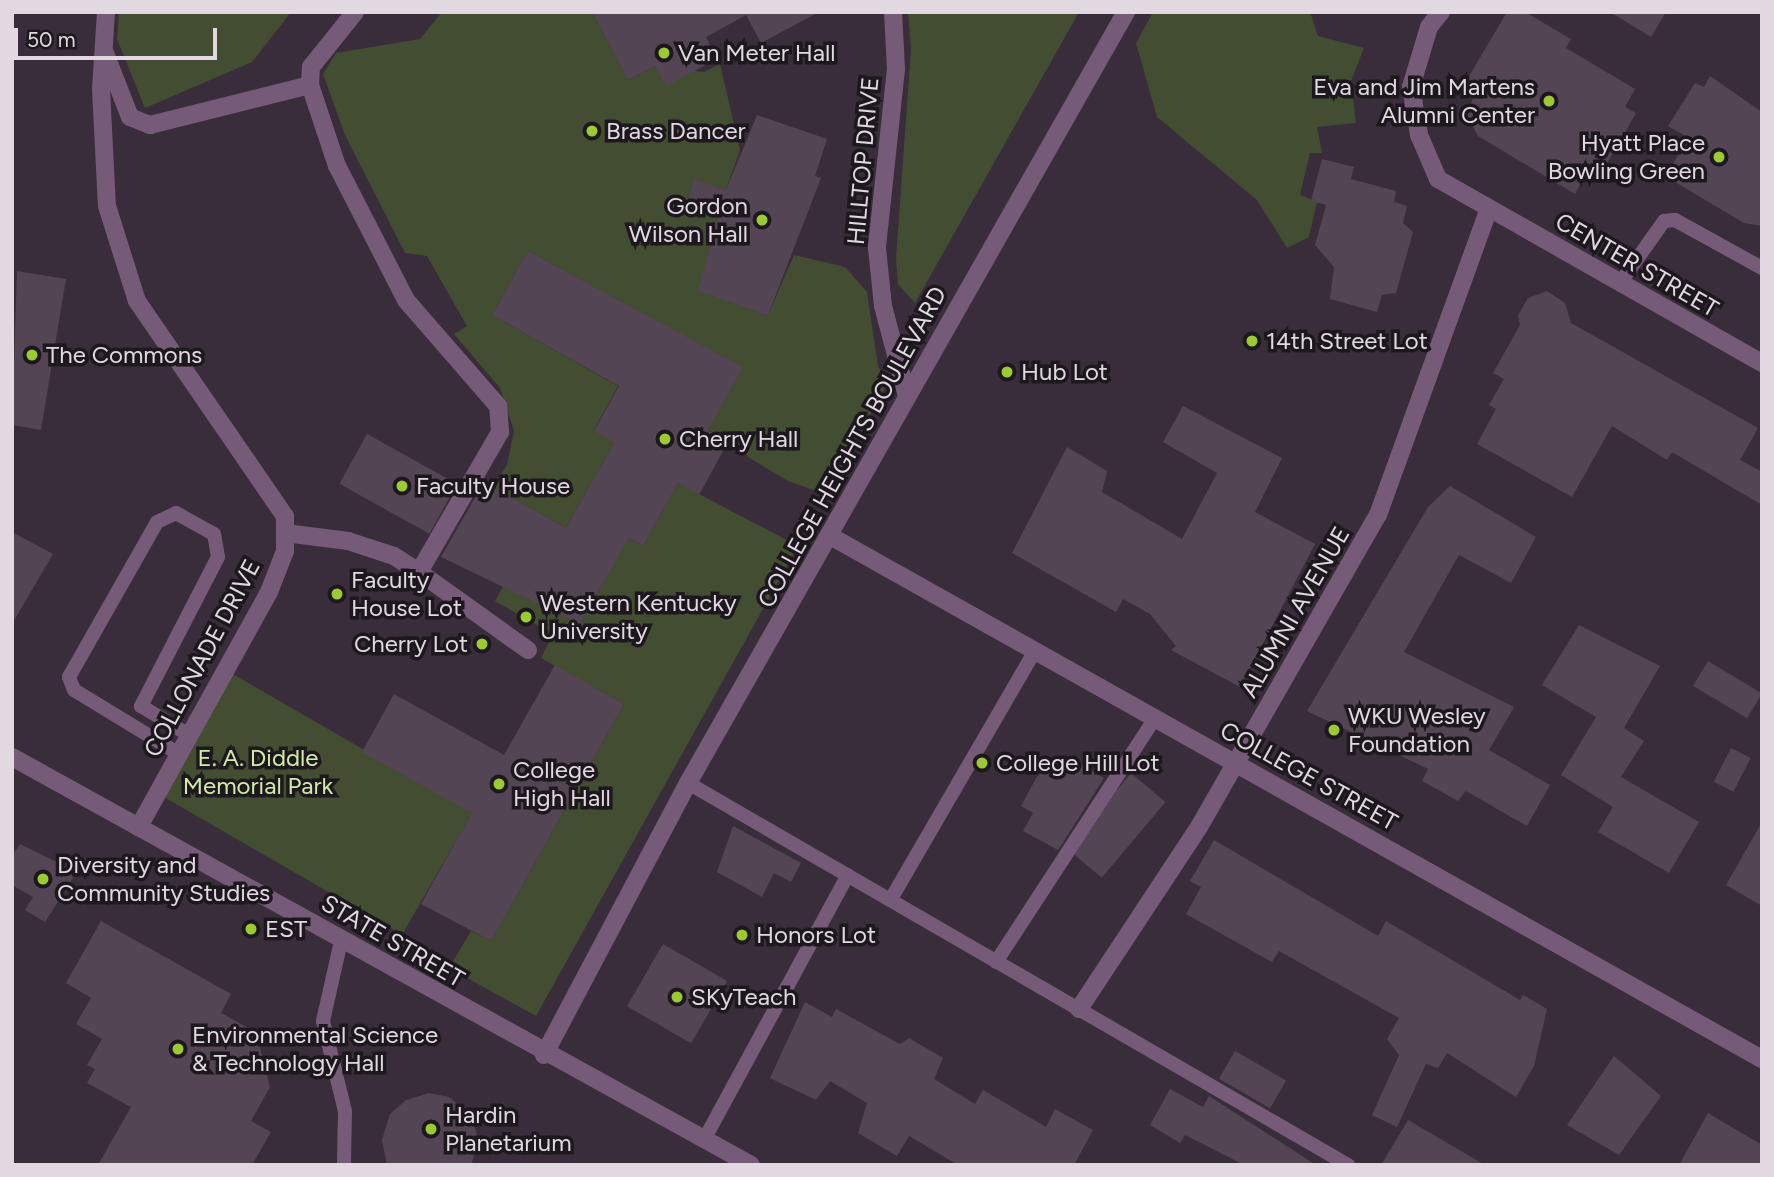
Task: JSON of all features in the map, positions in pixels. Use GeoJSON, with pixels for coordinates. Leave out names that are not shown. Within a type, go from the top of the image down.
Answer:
{"type":"FeatureCollection","features":[{"type":"Feature","properties":{"kind":"street"},"geometry":{"type":"LineString","coordinates":[[106,12],[104,48],[107,206],[137,300],[276,498],[285,533],[348,541],[394,556],[528,650]]}},
{"type":"Feature","properties":{"kind":"street"},"geometry":{"type":"LineString","coordinates":[[355,12],[325,44],[311,67],[310,85],[337,166],[407,300],[498,406],[500,432],[419,572]]}},
{"type":"Feature","properties":{"kind":"street","name":"HILLTOP DRIVE"},"geometry":{"type":"LineString","coordinates":[[893,12],[896,69],[877,248],[883,306],[907,396]]}},
{"type":"Feature","properties":{"kind":"street","name":"COLLEGE HEIGHTS BOULEVARD"},"geometry":{"type":"LineString","coordinates":[[544,1055],[688,783],[832,537],[907,396],[1126,12]]}},
{"type":"Feature","properties":{"kind":"street","name":"CENTER STREET"},"geometry":{"type":"LineString","coordinates":[[1441,12],[1429,27],[1411,87],[1419,135],[1438,179],[1762,363]]}},
{"type":"Feature","properties":{"kind":"street"},"geometry":{"type":"LineString","coordinates":[[104,48],[130,117],[139,123],[310,85]]}},
{"type":"Feature","properties":{"kind":"street","name":"ALUMNI AVENUE"},"geometry":{"type":"LineString","coordinates":[[1079,1009],[1236,764],[1378,515],[1489,208]]}},
{"type":"Feature","properties":{"kind":"street","name":"COLLONADE DRIVE"},"geometry":{"type":"LineString","coordinates":[[139,827],[268,592],[285,533]]}},
{"type":"Feature","properties":{"kind":"street","name":"COLLEGE STREET"},"geometry":{"type":"LineString","coordinates":[[832,537],[1033,654],[1236,764],[1762,1059]]}},
{"type":"Feature","properties":{"kind":"street","name":"STATE STREET"},"geometry":{"type":"LineString","coordinates":[[12,757],[544,1055],[705,1138],[751,1165]]}},
{"type":"Feature","properties":{"kind":"lane"},"geometry":{"type":"LineString","coordinates":[[1619,284],[1664,220],[1675,220],[1762,268]]}},
{"type":"Feature","properties":{"kind":"lane"},"geometry":{"type":"LineString","coordinates":[[130,725],[218,557],[214,534],[185,514],[157,522],[69,677],[74,690],[130,725],[179,754]]}},
{"type":"Feature","properties":{"kind":"lane"},"geometry":{"type":"LineString","coordinates":[[891,899],[1033,654]]}},
{"type":"Feature","properties":{"kind":"lane"},"geometry":{"type":"LineString","coordinates":[[141,705],[189,735]]}},
{"type":"Feature","properties":{"kind":"lane"},"geometry":{"type":"LineString","coordinates":[[996,961],[1155,719]]}},
{"type":"Feature","properties":{"kind":"lane"},"geometry":{"type":"LineString","coordinates":[[688,783],[1348,1165]]}},
{"type":"Feature","properties":{"kind":"lane"},"geometry":{"type":"LineString","coordinates":[[705,1138],[848,875]]}},
{"type":"Feature","properties":{"kind":"lane"},"geometry":{"type":"LineString","coordinates":[[341,940],[323,1021],[345,1111],[344,1165]]}},
{"type":"Feature","properties":{"kind":"green space"},"geometry":{"type":"Polygon","coordinates":[[[119,12],[291,12],[252,62],[145,108],[117,39],[119,12]]]}},
{"type":"Feature","properties":{"kind":"green space"},"geometry":{"type":"Polygon","coordinates":[[[442,12],[592,12],[628,80],[655,66],[704,72],[720,64],[740,150],[726,190],[694,180],[688,200],[720,211],[699,291],[768,315],[794,255],[845,267],[867,292],[878,366],[887,384],[827,495],[788,481],[748,457],[737,442],[708,430],[742,367],[528,251],[492,315],[618,386],[594,430],[614,443],[566,528],[493,487],[507,465],[514,431],[500,388],[454,334],[467,326],[427,256],[405,253],[345,135],[323,74],[336,53],[420,39],[442,12]]]}},
{"type":"Feature","properties":{"kind":"green space"},"geometry":{"type":"Polygon","coordinates":[[[908,12],[1079,12],[915,303],[898,284],[896,259],[911,49],[908,12]]]}},
{"type":"Feature","properties":{"kind":"green space"},"geometry":{"type":"Polygon","coordinates":[[[1153,12],[1310,12],[1318,36],[1364,48],[1351,81],[1356,123],[1317,127],[1322,153],[1310,153],[1300,195],[1317,202],[1309,237],[1287,248],[1257,200],[1157,117],[1136,43],[1153,12]]]}},
{"type":"Feature","properties":{"kind":"green space"},"geometry":{"type":"Polygon","coordinates":[[[678,483],[798,546],[536,1016],[449,968],[471,931],[491,941],[624,704],[541,658],[553,634],[495,601],[505,583],[580,624],[618,557],[618,532],[643,546],[678,483]]]}},
{"type":"Feature","properties":{"kind":"green space","name":"E. A. Diddle Memorial Park"},"geometry":{"type":"Polygon","coordinates":[[[231,673],[473,812],[402,935],[160,795],[231,673]]]}},
{"type":"Feature","properties":{"kind":"building","name":"Van Meter Hall"},"geometry":{"type":"Polygon","coordinates":[[[592,12],[819,12],[761,43],[746,15],[706,37],[717,59],[666,86],[655,66],[628,80],[592,12]]]}},
{"type":"Feature","properties":{"kind":"building","name":"Eva and Jim Martens Alumni Center"},"geometry":{"type":"Polygon","coordinates":[[[1507,12],[1525,12],[1571,39],[1566,48],[1635,89],[1625,107],[1636,113],[1598,179],[1587,172],[1575,194],[1478,136],[1467,116],[1474,95],[1462,88],[1507,12]]]}},
{"type":"Feature","properties":{"kind":"building"},"geometry":{"type":"Polygon","coordinates":[[[1610,12],[1666,12],[1651,37],[1610,12]]]}},
{"type":"Feature","properties":{"kind":"building","name":"Hyatt Place Bowling Green"},"geometry":{"type":"Polygon","coordinates":[[[1710,76],[1762,112],[1762,226],[1744,223],[1665,176],[1689,138],[1668,126],[1695,83],[1704,87],[1710,76]]]}},
{"type":"Feature","properties":{"kind":"building","name":"Gordon Wilson Hall"},"geometry":{"type":"Polygon","coordinates":[[[757,115],[827,139],[815,176],[821,178],[768,315],[698,291],[720,211],[688,200],[694,179],[726,190],[757,115]]]}},
{"type":"Feature","properties":{"kind":"building"},"geometry":{"type":"Polygon","coordinates":[[[1322,159],[1354,167],[1351,179],[1396,191],[1394,202],[1407,206],[1403,223],[1413,232],[1396,293],[1382,295],[1377,312],[1330,299],[1334,267],[1315,245],[1326,205],[1311,201],[1322,159]]]}},
{"type":"Feature","properties":{"kind":"building","name":"Cherry Hall"},"geometry":{"type":"Polygon","coordinates":[[[528,251],[743,367],[708,430],[728,442],[699,495],[678,483],[643,546],[629,538],[580,624],[441,557],[484,482],[566,528],[614,443],[594,431],[619,386],[492,315],[528,251]]]}},
{"type":"Feature","properties":{"kind":"building","name":"The Commons"},"geometry":{"type":"Polygon","coordinates":[[[17,271],[66,279],[41,430],[12,425],[17,271]]]}},
{"type":"Feature","properties":{"kind":"building"},"geometry":{"type":"Polygon","coordinates":[[[1547,291],[1565,303],[1571,323],[1758,428],[1740,460],[1762,472],[1762,505],[1672,452],[1667,460],[1612,426],[1572,497],[1477,444],[1496,409],[1489,405],[1504,379],[1493,373],[1520,325],[1518,315],[1528,298],[1547,291]]]}},
{"type":"Feature","properties":{"kind":"building"},"geometry":{"type":"Polygon","coordinates":[[[1183,406],[1282,458],[1255,512],[1315,544],[1240,687],[1171,650],[1176,646],[1150,614],[1123,599],[1116,612],[1012,553],[1067,447],[1107,471],[1102,492],[1182,539],[1217,473],[1163,442],[1183,406]]]}},
{"type":"Feature","properties":{"kind":"building","name":"Faculty House"},"geometry":{"type":"Polygon","coordinates":[[[367,434],[457,484],[429,534],[339,484],[367,434]]]}},
{"type":"Feature","properties":{"kind":"building"},"geometry":{"type":"Polygon","coordinates":[[[1450,486],[1536,537],[1511,583],[1459,555],[1404,652],[1514,707],[1489,750],[1550,785],[1527,826],[1466,791],[1458,801],[1422,781],[1428,769],[1307,711],[1428,507],[1450,486]]]}},
{"type":"Feature","properties":{"kind":"building"},"geometry":{"type":"Polygon","coordinates":[[[12,532],[53,554],[12,624],[12,532]]]}},
{"type":"Feature","properties":{"kind":"building"},"geometry":{"type":"Polygon","coordinates":[[[1579,625],[1660,666],[1624,728],[1644,741],[1621,777],[1699,822],[1669,873],[1598,832],[1613,807],[1561,775],[1596,717],[1542,685],[1579,625]]]}},
{"type":"Feature","properties":{"kind":"building"},"geometry":{"type":"Polygon","coordinates":[[[1708,661],[1762,693],[1747,718],[1693,686],[1708,661]]]}},
{"type":"Feature","properties":{"kind":"building","name":"College High Hall"},"geometry":{"type":"Polygon","coordinates":[[[555,665],[624,704],[491,941],[421,904],[472,813],[362,752],[394,694],[504,755],[555,665]]]}},
{"type":"Feature","properties":{"kind":"building"},"geometry":{"type":"Polygon","coordinates":[[[1731,748],[1751,758],[1733,792],[1714,782],[1731,748]]]}},
{"type":"Feature","properties":{"kind":"building"},"geometry":{"type":"Polygon","coordinates":[[[1067,757],[1104,778],[1058,850],[1023,831],[1033,813],[1021,806],[1047,758],[1062,766],[1067,757]]]}},
{"type":"Feature","properties":{"kind":"building"},"geometry":{"type":"Polygon","coordinates":[[[1131,773],[1165,802],[1102,878],[1067,849],[1131,773]]]}},
{"type":"Feature","properties":{"kind":"building"},"geometry":{"type":"Polygon","coordinates":[[[1762,822],[1762,906],[1726,885],[1762,822]]]}},
{"type":"Feature","properties":{"kind":"building"},"geometry":{"type":"Polygon","coordinates":[[[733,826],[801,863],[791,882],[774,873],[762,897],[717,872],[733,826]]]}},
{"type":"Feature","properties":{"kind":"building"},"geometry":{"type":"Polygon","coordinates":[[[1214,840],[1378,936],[1386,921],[1520,1000],[1523,995],[1547,1009],[1534,1066],[1516,1097],[1447,1053],[1438,1068],[1426,1064],[1397,1127],[1372,1115],[1399,1055],[1387,1039],[1399,1018],[1279,951],[1272,962],[1186,914],[1201,887],[1190,881],[1214,840]]]}},
{"type":"Feature","properties":{"kind":"building","name":"Diversity and Community Studies"},"geometry":{"type":"Polygon","coordinates":[[[20,844],[77,872],[45,922],[25,910],[33,897],[12,885],[12,856],[20,844]]]}},
{"type":"Feature","properties":{"kind":"building","name":"Environmental Science & Technology Hall"},"geometry":{"type":"Polygon","coordinates":[[[101,921],[231,994],[221,1013],[256,1032],[270,1087],[251,1121],[271,1132],[252,1165],[98,1165],[131,1107],[87,1083],[95,1069],[87,1065],[102,1039],[76,1024],[91,998],[66,983],[101,921]]]}},
{"type":"Feature","properties":{"kind":"building","name":"SKyTeach"},"geometry":{"type":"Polygon","coordinates":[[[663,944],[727,981],[691,1043],[627,1006],[663,944]]]}},
{"type":"Feature","properties":{"kind":"building"},"geometry":{"type":"Polygon","coordinates":[[[805,1002],[832,1017],[836,1009],[900,1044],[909,1038],[943,1058],[934,1079],[975,1104],[983,1090],[1046,1127],[1055,1109],[1093,1130],[1074,1165],[958,1165],[909,1136],[897,1156],[858,1133],[867,1103],[830,1081],[816,1100],[770,1078],[805,1002]]]}},
{"type":"Feature","properties":{"kind":"building"},"geometry":{"type":"Polygon","coordinates":[[[1235,1051],[1286,1080],[1270,1108],[1219,1079],[1235,1051]]]}},
{"type":"Feature","properties":{"kind":"building"},"geometry":{"type":"Polygon","coordinates":[[[1614,1056],[1661,1096],[1619,1155],[1567,1125],[1614,1056]]]}},
{"type":"Feature","properties":{"kind":"building"},"geometry":{"type":"Polygon","coordinates":[[[1170,1089],[1203,1107],[1209,1096],[1316,1165],[1244,1165],[1185,1135],[1180,1143],[1150,1125],[1170,1089]]]}},
{"type":"Feature","properties":{"kind":"building","name":"Hardin Planetarium"},"geometry":{"type":"Polygon","coordinates":[[[429,1093],[449,1097],[471,1115],[479,1141],[471,1165],[387,1165],[382,1140],[390,1114],[406,1100],[429,1093]]]}},
{"type":"Feature","properties":{"kind":"building"},"geometry":{"type":"Polygon","coordinates":[[[1708,1113],[1762,1145],[1762,1165],[1679,1165],[1708,1113]]]}},
{"type":"Feature","properties":{"kind":"building"},"geometry":{"type":"Polygon","coordinates":[[[1408,1120],[1485,1165],[1381,1165],[1408,1120]]]}},
{"type":"Feature","properties":{"kind":"place","name":"Van Meter Hall"},"geometry":{"type":"Point","coordinates":[664,53]}},
{"type":"Feature","properties":{"kind":"place","name":"Eva and Jim Martens Alumni Center"},"geometry":{"type":"Point","coordinates":[1549,101]}},
{"type":"Feature","properties":{"kind":"place","name":"Brass Dancer"},"geometry":{"type":"Point","coordinates":[592,131]}},
{"type":"Feature","properties":{"kind":"place","name":"Hyatt Place Bowling Green"},"geometry":{"type":"Point","coordinates":[1719,157]}},
{"type":"Feature","properties":{"kind":"place","name":"Gordon Wilson Hall"},"geometry":{"type":"Point","coordinates":[762,220]}},
{"type":"Feature","properties":{"kind":"place","name":"14th Street Lot"},"geometry":{"type":"Point","coordinates":[1252,341]}},
{"type":"Feature","properties":{"kind":"place","name":"The Commons"},"geometry":{"type":"Point","coordinates":[32,355]}},
{"type":"Feature","properties":{"kind":"place","name":"Hub Lot"},"geometry":{"type":"Point","coordinates":[1007,372]}},
{"type":"Feature","properties":{"kind":"place","name":"Cherry Hall"},"geometry":{"type":"Point","coordinates":[665,439]}},
{"type":"Feature","properties":{"kind":"place","name":"Faculty House"},"geometry":{"type":"Point","coordinates":[402,486]}},
{"type":"Feature","properties":{"kind":"place","name":"Faculty House Lot"},"geometry":{"type":"Point","coordinates":[337,594]}},
{"type":"Feature","properties":{"kind":"place","name":"Western Kentucky University"},"geometry":{"type":"Point","coordinates":[526,617]}},
{"type":"Feature","properties":{"kind":"place","name":"Cherry Lot"},"geometry":{"type":"Point","coordinates":[482,644]}},
{"type":"Feature","properties":{"kind":"place","name":"WKU Wesley Foundation"},"geometry":{"type":"Point","coordinates":[1334,730]}},
{"type":"Feature","properties":{"kind":"place","name":"College Hill Lot"},"geometry":{"type":"Point","coordinates":[982,763]}},
{"type":"Feature","properties":{"kind":"place","name":"College High Hall"},"geometry":{"type":"Point","coordinates":[499,784]}},
{"type":"Feature","properties":{"kind":"place","name":"Diversity and Community Studies"},"geometry":{"type":"Point","coordinates":[43,879]}},
{"type":"Feature","properties":{"kind":"place","name":"EST"},"geometry":{"type":"Point","coordinates":[251,929]}},
{"type":"Feature","properties":{"kind":"place","name":"Honors Lot"},"geometry":{"type":"Point","coordinates":[742,935]}},
{"type":"Feature","properties":{"kind":"place","name":"SKyTeach"},"geometry":{"type":"Point","coordinates":[677,997]}},
{"type":"Feature","properties":{"kind":"place","name":"Environmental Science & Technology Hall"},"geometry":{"type":"Point","coordinates":[178,1049]}},
{"type":"Feature","properties":{"kind":"place","name":"Hardin Planetarium"},"geometry":{"type":"Point","coordinates":[431,1129]}}]}
